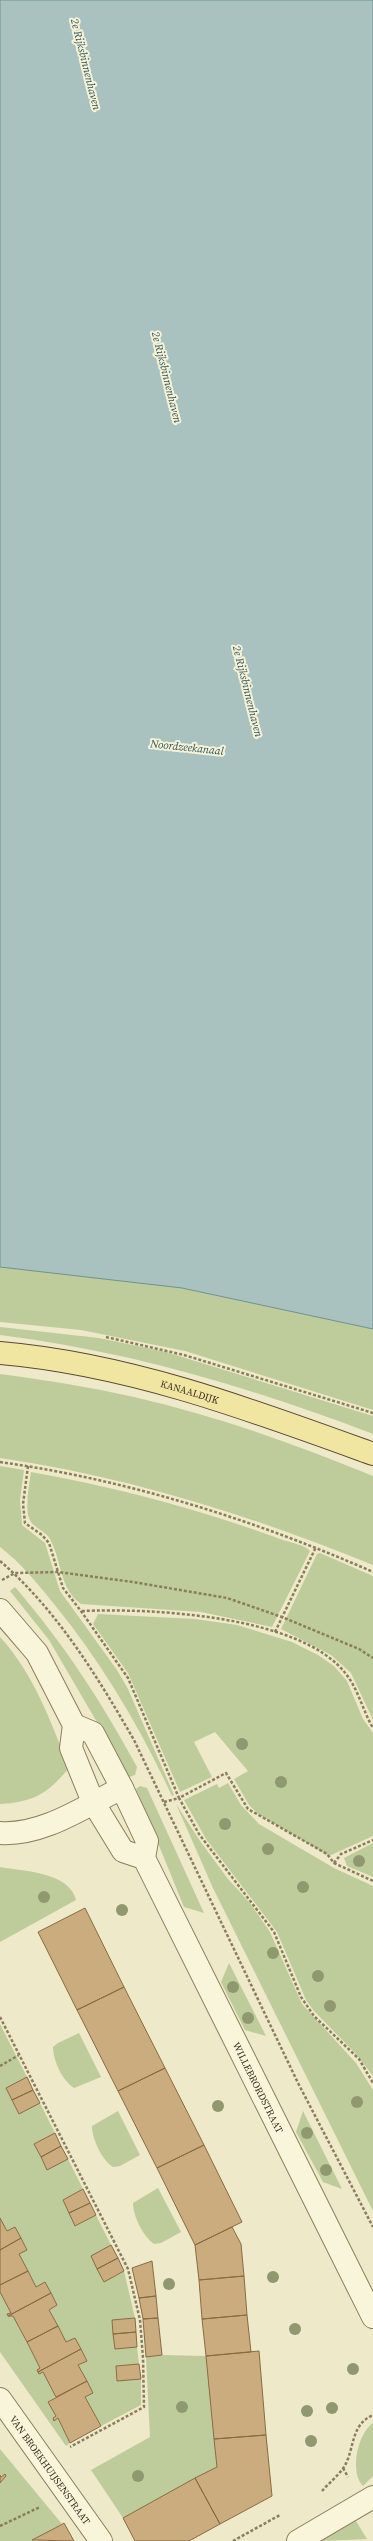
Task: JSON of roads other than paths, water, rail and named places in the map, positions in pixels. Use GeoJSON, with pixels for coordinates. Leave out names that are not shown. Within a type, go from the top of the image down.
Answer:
{"type":"FeatureCollection","features":[{"type":"Feature","properties":{"kind":"main road","name":"KANAALDIJK"},"geometry":{"type":"LineString","coordinates":[[0,1353],[77,1363],[168,1385],[250,1409],[373,1454]]}},
{"type":"Feature","properties":{"kind":"street"},"geometry":{"type":"LineString","coordinates":[[0,1610],[37,1653],[74,1725],[71,1748],[93,1802],[123,1851],[144,1858]]}},
{"type":"Feature","properties":{"kind":"street","name":"WILLEBRORDSTRAAT"},"geometry":{"type":"LineString","coordinates":[[74,1725],[93,1733],[122,1788],[146,1841],[144,1858],[373,2317]]}},
{"type":"Feature","properties":{"kind":"street"},"geometry":{"type":"LineString","coordinates":[[0,1833],[27,1832],[122,1788]]}},
{"type":"Feature","properties":{"kind":"street","name":"VAN BROEKHUIJSENSTRAAT"},"geometry":{"type":"LineString","coordinates":[[0,2399],[45,2460],[101,2541]]}},
{"type":"Feature","properties":{"kind":"street"},"geometry":{"type":"LineString","coordinates":[[298,2541],[373,2497]]}},
{"type":"Feature","properties":{"kind":"water"},"geometry":{"type":"Polygon","coordinates":[[[0,0],[373,0],[373,1329],[182,1288],[0,1267],[0,0]]]}},
{"type":"Feature","properties":{"kind":"water label","name":"2e Rijksbinnenhaven"},"geometry":{"type":"Point","coordinates":[86,64]}},
{"type":"Feature","properties":{"kind":"water label","name":"2e Rijksbinnenhaven"},"geometry":{"type":"Point","coordinates":[167,377]}},
{"type":"Feature","properties":{"kind":"water label","name":"2e Rijksbinnenhaven"},"geometry":{"type":"Point","coordinates":[248,691]}},
{"type":"Feature","properties":{"kind":"water label","name":"Noordzeekanaal"},"geometry":{"type":"Point","coordinates":[187,747]}}]}
